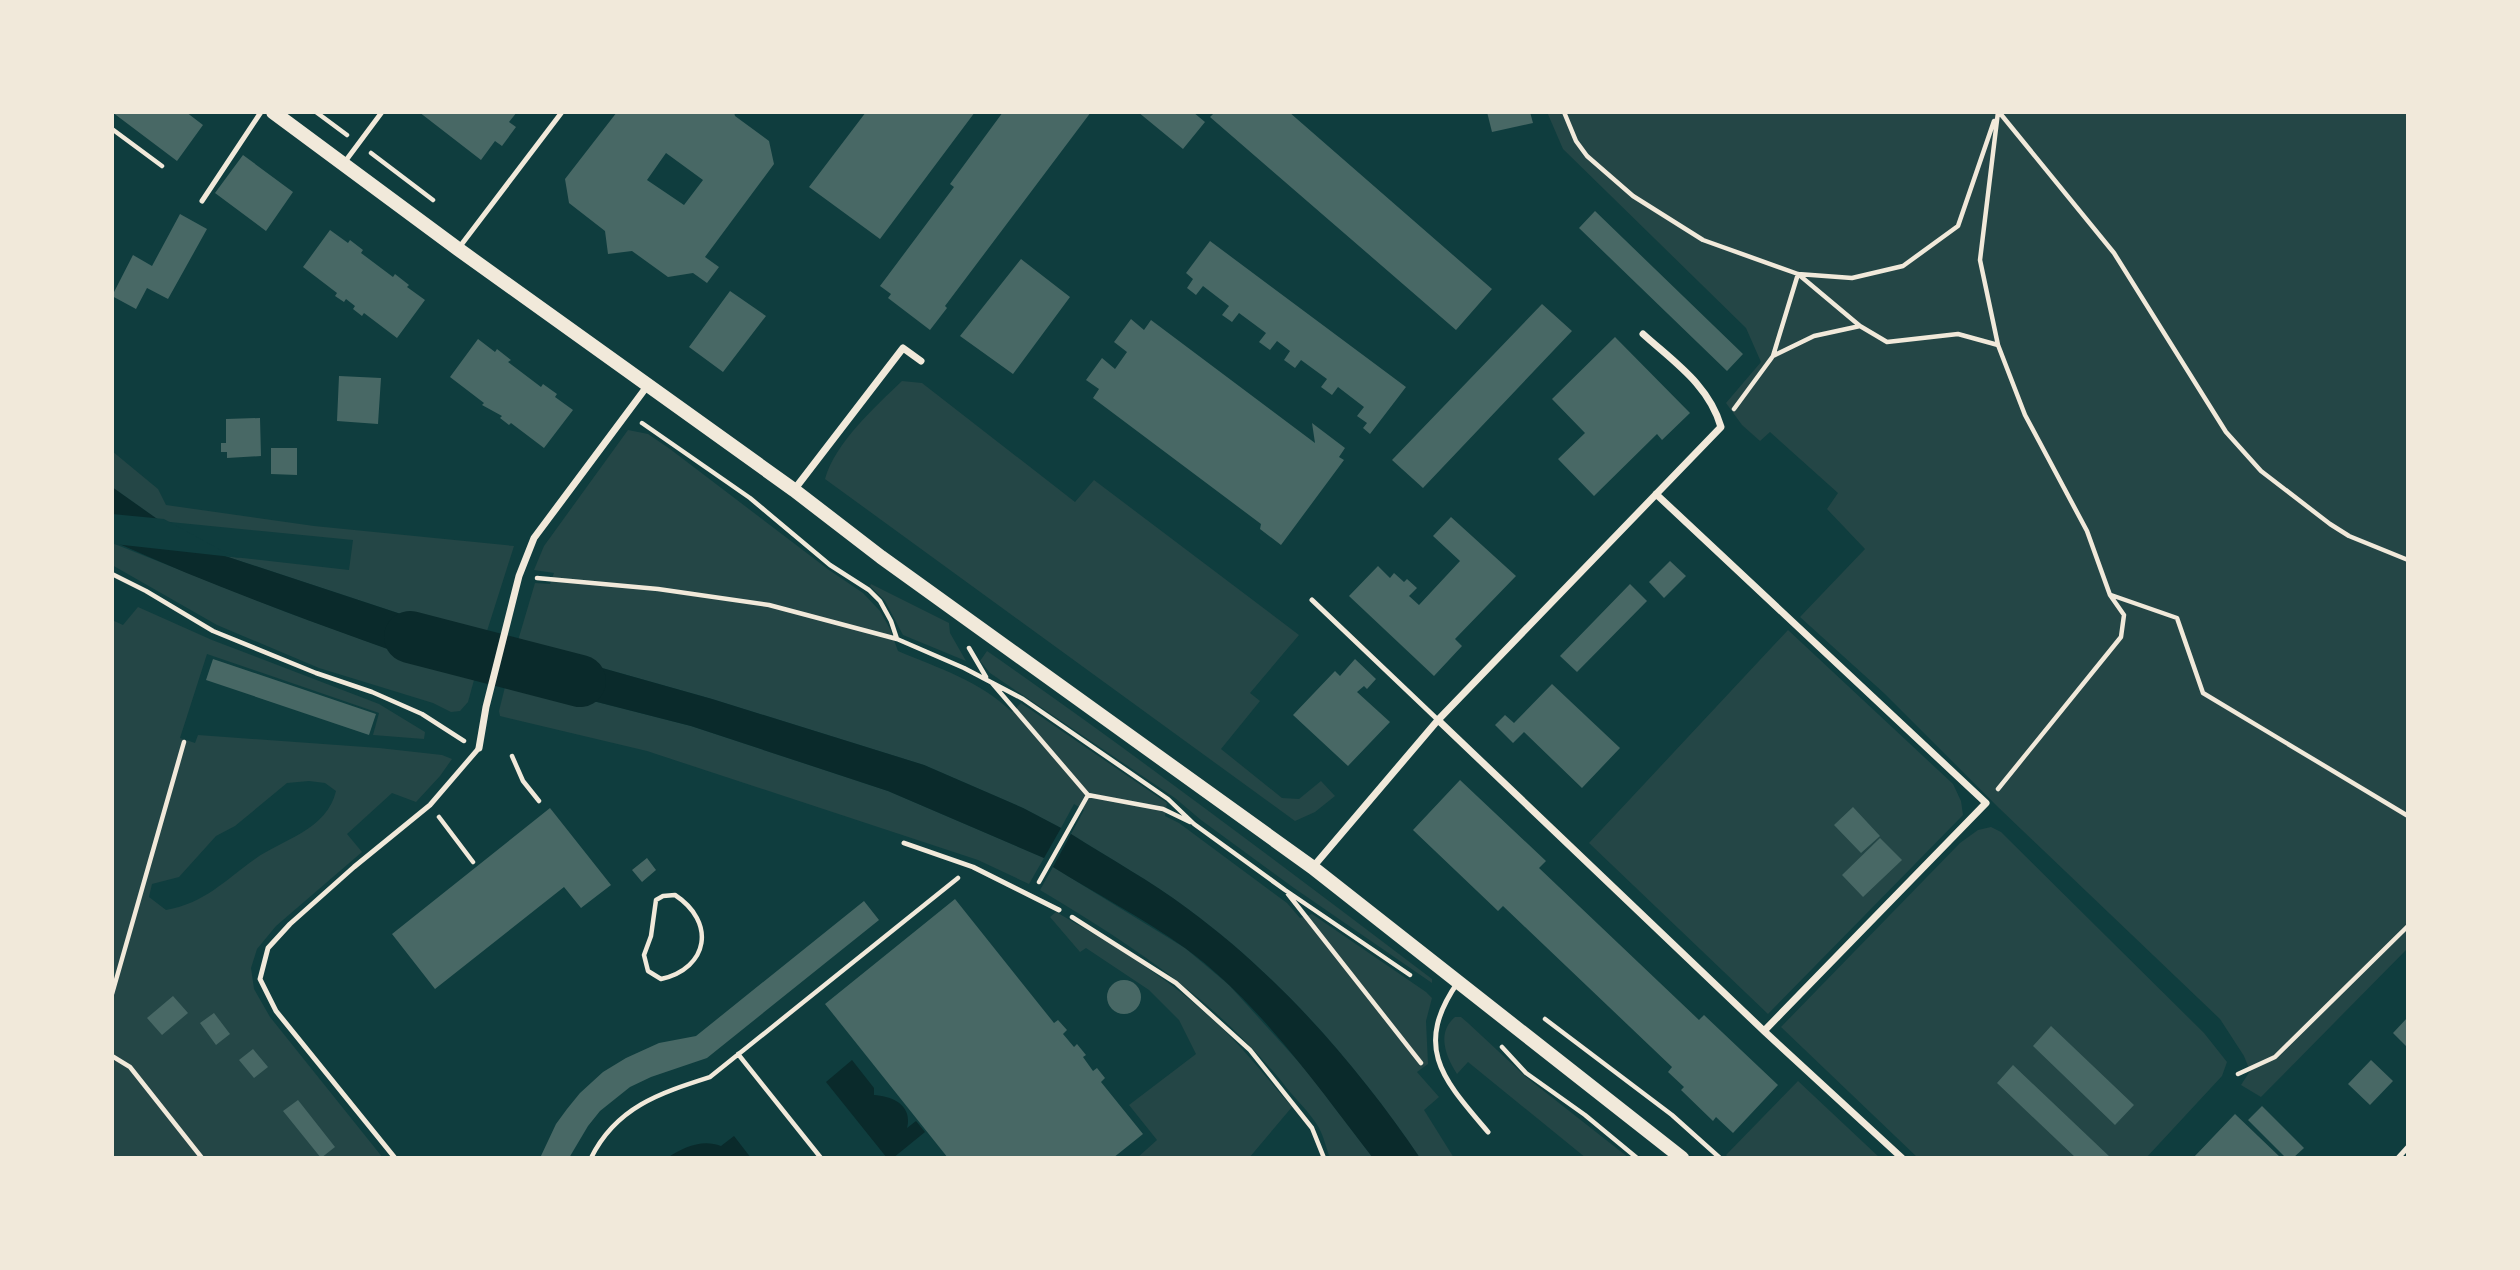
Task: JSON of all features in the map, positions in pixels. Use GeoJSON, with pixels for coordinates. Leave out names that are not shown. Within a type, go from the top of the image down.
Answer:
{"type":"FeatureCollection","features":[{"type":"Feature","properties":{"kind":"main road"},"geometry":{"type":"LineString","coordinates":[[273,112],[458,249],[794,490],[891,564],[1312,867],[1682,1158]]}},
{"type":"Feature","properties":{"kind":"street"},"geometry":{"type":"LineString","coordinates":[[1312,867],[1438,720],[1721,426],[1716,410],[1702,388],[1643,334]]}},
{"type":"Feature","properties":{"kind":"street"},"geometry":{"type":"LineString","coordinates":[[794,490],[903,348],[921,361]]}},
{"type":"Feature","properties":{"kind":"street"},"geometry":{"type":"LineString","coordinates":[[479,748],[486,707],[519,576],[534,538],[648,385]]}},
{"type":"Feature","properties":{"kind":"street"},"geometry":{"type":"LineString","coordinates":[[1656,494],[1986,803],[1764,1031]]}},
{"type":"Feature","properties":{"kind":"street"},"geometry":{"type":"LineString","coordinates":[[1438,720],[1764,1031],[1902,1158]]}},
{"type":"Feature","properties":{"kind":"lane"},"geometry":{"type":"LineString","coordinates":[[202,201],[261,112]]}},
{"type":"Feature","properties":{"kind":"lane"},"geometry":{"type":"LineString","coordinates":[[343,165],[382,112]]}},
{"type":"Feature","properties":{"kind":"lane"},"geometry":{"type":"LineString","coordinates":[[458,249],[562,112]]}},
{"type":"Feature","properties":{"kind":"lane"},"geometry":{"type":"LineString","coordinates":[[1312,600],[1438,720]]}},
{"type":"Feature","properties":{"kind":"lane"},"geometry":{"type":"LineString","coordinates":[[395,1158],[276,1011],[260,979],[268,948],[290,924],[430,805],[479,748]]}},
{"type":"Feature","properties":{"kind":"lane"},"geometry":{"type":"LineString","coordinates":[[904,843],[972,867],[1059,910]]}},
{"type":"Feature","properties":{"kind":"lane"},"geometry":{"type":"LineString","coordinates":[[1458,981],[1435,1023],[1439,1063],[1452,1086],[1488,1132]]}},
{"type":"Feature","properties":{"kind":"lane"},"geometry":{"type":"LineString","coordinates":[[2398,1158],[2408,1147]]}},
{"type":"Feature","properties":{"kind":"path"},"geometry":{"type":"LineString","coordinates":[[1564,112],[1576,141],[1587,156],[1633,196],[1703,240],[1798,274],[1852,278],[1903,266],[1958,226],[1998,112]]}},
{"type":"Feature","properties":{"kind":"path"},"geometry":{"type":"LineString","coordinates":[[1986,803],[2121,638],[2124,615],[2110,595],[2087,531],[2025,415],[1998,345],[1980,260],[1998,112]]}},
{"type":"Feature","properties":{"kind":"path"},"geometry":{"type":"LineString","coordinates":[[1998,112],[2115,253],[2226,432],[2261,471],[2349,536],[2408,560]]}},
{"type":"Feature","properties":{"kind":"path"},"geometry":{"type":"LineString","coordinates":[[112,129],[162,166]]}},
{"type":"Feature","properties":{"kind":"path"},"geometry":{"type":"LineString","coordinates":[[1798,274],[1860,327],[1887,342],[1958,334],[1998,345]]}},
{"type":"Feature","properties":{"kind":"path"},"geometry":{"type":"LineString","coordinates":[[1721,426],[1773,356],[1798,274]]}},
{"type":"Feature","properties":{"kind":"path"},"geometry":{"type":"LineString","coordinates":[[1773,356],[1814,336],[1860,327]]}},
{"type":"Feature","properties":{"kind":"path"},"geometry":{"type":"LineString","coordinates":[[626,414],[750,498],[830,565],[869,590],[880,601],[897,639]]}},
{"type":"Feature","properties":{"kind":"path"},"geometry":{"type":"LineString","coordinates":[[112,574],[213,631],[316,673],[372,692],[422,714],[452,735],[479,748]]}},
{"type":"Feature","properties":{"kind":"path"},"geometry":{"type":"LineString","coordinates":[[519,576],[658,589],[769,605],[897,639],[988,679],[1023,699],[1168,799],[1194,824],[1412,976]]}},
{"type":"Feature","properties":{"kind":"path"},"geometry":{"type":"LineString","coordinates":[[2110,595],[2177,618],[2203,693],[2408,816]]}},
{"type":"Feature","properties":{"kind":"path"},"geometry":{"type":"LineString","coordinates":[[988,679],[1088,795],[1163,809],[1194,824]]}},
{"type":"Feature","properties":{"kind":"path"},"geometry":{"type":"LineString","coordinates":[[112,994],[184,742]]}},
{"type":"Feature","properties":{"kind":"path"},"geometry":{"type":"LineString","coordinates":[[512,757],[523,781],[539,801]]}},
{"type":"Feature","properties":{"kind":"path"},"geometry":{"type":"LineString","coordinates":[[1036,888],[1088,795]]}},
{"type":"Feature","properties":{"kind":"path"},"geometry":{"type":"LineString","coordinates":[[430,805],[473,862]]}},
{"type":"Feature","properties":{"kind":"path"},"geometry":{"type":"LineString","coordinates":[[591,1158],[612,1126],[638,1105],[663,1092],[710,1077],[972,867]]}},
{"type":"Feature","properties":{"kind":"path"},"geometry":{"type":"LineString","coordinates":[[1285,890],[1436,1083],[1452,1086]]}},
{"type":"Feature","properties":{"kind":"path"},"geometry":{"type":"LineString","coordinates":[[663,895],[675,895],[690,906],[699,919],[702,929],[701,944],[688,965],[677,975],[661,979],[648,971],[644,955],[651,936],[656,900],[663,895]]}},
{"type":"Feature","properties":{"kind":"path"},"geometry":{"type":"LineString","coordinates":[[1059,910],[1176,983],[1212,1015],[1250,1051],[1311,1128],[1324,1158]]}},
{"type":"Feature","properties":{"kind":"path"},"geometry":{"type":"LineString","coordinates":[[2238,1074],[2275,1057],[2408,926]]}},
{"type":"Feature","properties":{"kind":"path"},"geometry":{"type":"LineString","coordinates":[[1500,1045],[1526,1073],[1585,1115],[1637,1158]]}},
{"type":"Feature","properties":{"kind":"path"},"geometry":{"type":"LineString","coordinates":[[738,1054],[821,1158]]}},
{"type":"Feature","properties":{"kind":"path"},"geometry":{"type":"LineString","coordinates":[[112,1056],[130,1067],[202,1158]]}},
{"type":"Feature","properties":{"kind":"shaded area"},"geometry":{"type":"Polygon","coordinates":[[[1547,112],[2408,112],[2408,948],[2261,1097],[2241,1085],[2250,1071],[2244,1056],[2220,1019],[1999,808],[1885,694],[1800,617],[1865,549],[1827,509],[1838,493],[1770,432],[1760,441],[1742,425],[1726,403],[1761,362],[1746,328],[1563,149],[1547,112]]]}},
{"type":"Feature","properties":{"kind":"shaded area"},"geometry":{"type":"Polygon","coordinates":[[[902,381],[922,383],[1075,502],[1094,480],[1299,635],[1250,693],[1260,701],[1221,749],[1282,798],[1299,799],[1321,781],[1335,796],[1315,812],[1295,821],[825,479],[837,452],[847,439],[902,381]]]}},
{"type":"Feature","properties":{"kind":"shaded area"},"geometry":{"type":"Polygon","coordinates":[[[628,430],[648,434],[670,449],[863,593],[880,611],[898,651],[972,684],[1000,701],[1012,712],[1021,703],[1167,803],[1165,816],[1179,823],[1287,903],[1300,918],[1312,914],[1426,992],[1432,998],[1426,1021],[1428,1064],[1417,1072],[1439,1097],[1424,1110],[1454,1158],[1420,1158],[1343,1056],[1254,963],[1174,899],[1071,834],[1084,810],[1074,804],[1061,828],[1023,808],[924,765],[712,699],[517,644],[535,583],[550,584],[554,573],[534,570],[544,546],[628,430]]]}},
{"type":"Feature","properties":{"kind":"shaded area"},"geometry":{"type":"Polygon","coordinates":[[[112,451],[158,489],[166,505],[314,526],[514,546],[487,631],[422,621],[225,556],[349,570],[353,540],[160,521],[112,487],[112,451]]]}},
{"type":"Feature","properties":{"kind":"shaded area"},"geometry":{"type":"Polygon","coordinates":[[[112,487],[160,521],[225,556],[422,621],[487,631],[474,680],[249,598],[117,543],[112,538],[112,487]]]}},
{"type":"Feature","properties":{"kind":"shaded area"},"geometry":{"type":"Polygon","coordinates":[[[112,543],[286,612],[474,680],[468,702],[460,711],[451,712],[433,703],[319,668],[217,625],[112,565],[112,543]]]}},
{"type":"Feature","properties":{"kind":"shaded area"},"geometry":{"type":"Polygon","coordinates":[[[871,584],[949,623],[950,633],[966,661],[903,635],[885,601],[871,584]]]}},
{"type":"Feature","properties":{"kind":"shaded area"},"geometry":{"type":"Polygon","coordinates":[[[138,607],[212,640],[379,704],[425,732],[424,739],[373,735],[379,713],[207,654],[180,738],[195,743],[198,735],[379,748],[442,755],[452,759],[416,802],[392,793],[347,834],[362,852],[276,926],[257,949],[251,968],[254,989],[270,1017],[383,1158],[112,1158],[112,620],[123,625],[138,607]],[[287,783],[235,826],[216,836],[179,877],[152,884],[149,897],[166,910],[192,902],[214,890],[255,859],[314,824],[331,804],[336,791],[325,783],[287,783]]]}},
{"type":"Feature","properties":{"kind":"shaded area"},"geometry":{"type":"Polygon","coordinates":[[[1788,630],[1953,784],[1961,801],[1963,815],[1768,1014],[1589,843],[1788,630]]]}},
{"type":"Feature","properties":{"kind":"shaded area"},"geometry":{"type":"Polygon","coordinates":[[[517,644],[712,699],[924,765],[1023,808],[1061,828],[1044,858],[888,791],[691,726],[507,679],[517,644]]]}},
{"type":"Feature","properties":{"kind":"shaded area"},"geometry":{"type":"Polygon","coordinates":[[[987,651],[1211,813],[1432,979],[1432,983],[1294,888],[1175,798],[990,673],[980,661],[987,651]]]}},
{"type":"Feature","properties":{"kind":"shaded area"},"geometry":{"type":"Polygon","coordinates":[[[507,679],[691,726],[888,791],[1044,858],[1029,884],[978,860],[647,751],[500,716],[507,679]]]}},
{"type":"Feature","properties":{"kind":"shaded area"},"geometry":{"type":"Polygon","coordinates":[[[1991,827],[2001,832],[2204,1033],[2227,1062],[2222,1076],[2146,1158],[1918,1158],[1781,1027],[1960,843],[1978,830],[1991,827]]]}},
{"type":"Feature","properties":{"kind":"shaded area"},"geometry":{"type":"Polygon","coordinates":[[[1071,834],[1174,899],[1254,963],[1343,1056],[1420,1158],[1373,1158],[1286,1046],[1212,969],[1153,926],[1053,867],[1071,834]]]}},
{"type":"Feature","properties":{"kind":"shaded area"},"geometry":{"type":"Polygon","coordinates":[[[1053,867],[1185,948],[1229,985],[1306,1070],[1373,1158],[1330,1158],[1321,1131],[1311,1116],[1228,1024],[1170,975],[1040,890],[1053,867]]]}},
{"type":"Feature","properties":{"kind":"shaded area"},"geometry":{"type":"Polygon","coordinates":[[[1056,912],[1176,988],[1234,1040],[1292,1107],[1249,1158],[1137,1158],[1157,1140],[1129,1105],[1196,1054],[1179,1020],[1149,990],[1086,948],[1080,952],[1050,917],[1056,912]]]}},
{"type":"Feature","properties":{"kind":"shaded area"},"geometry":{"type":"Polygon","coordinates":[[[1455,1017],[1461,1017],[1526,1077],[1629,1158],[1586,1158],[1468,1062],[1457,1074],[1449,1060],[1444,1038],[1449,1023],[1455,1017]]]}},
{"type":"Feature","properties":{"kind":"shaded area"},"geometry":{"type":"Polygon","coordinates":[[[852,1060],[874,1088],[874,1095],[888,1097],[900,1103],[907,1113],[907,1128],[916,1121],[925,1132],[893,1158],[887,1158],[826,1082],[852,1060]]]}},
{"type":"Feature","properties":{"kind":"shaded area"},"geometry":{"type":"Polygon","coordinates":[[[1798,1081],[1880,1158],[1729,1158],[1726,1155],[1798,1081]]]}},
{"type":"Feature","properties":{"kind":"shaded area"},"geometry":{"type":"Polygon","coordinates":[[[734,1136],[751,1158],[667,1158],[693,1145],[707,1143],[721,1146],[734,1136]]]}},
{"type":"Feature","properties":{"kind":"pier"},"geometry":{"type":"Polygon","coordinates":[[[112,514],[164,519],[226,553],[241,558],[114,544],[112,514]]]}},
{"type":"Feature","properties":{"kind":"building"},"geometry":{"type":"Polygon","coordinates":[[[112,112],[186,112],[203,125],[177,161],[112,112]]]}},
{"type":"Feature","properties":{"kind":"building"},"geometry":{"type":"Polygon","coordinates":[[[419,112],[517,112],[509,122],[516,127],[502,146],[495,141],[481,160],[419,112]]]}},
{"type":"Feature","properties":{"kind":"building"},"geometry":{"type":"Polygon","coordinates":[[[617,112],[734,112],[735,116],[769,141],[774,164],[705,257],[719,267],[707,283],[693,273],[668,277],[632,251],[608,254],[605,231],[569,203],[565,179],[617,112]],[[666,153],[647,180],[684,205],[703,180],[666,153]]]}},
{"type":"Feature","properties":{"kind":"building"},"geometry":{"type":"Polygon","coordinates":[[[866,112],[975,112],[880,239],[809,187],[866,112]]]}},
{"type":"Feature","properties":{"kind":"building"},"geometry":{"type":"Polygon","coordinates":[[[1003,112],[1091,112],[945,306],[947,308],[930,330],[888,298],[891,294],[880,286],[954,187],[950,184],[1003,112]]]}},
{"type":"Feature","properties":{"kind":"building"},"geometry":{"type":"Polygon","coordinates":[[[1138,112],[1193,112],[1205,122],[1183,149],[1138,112]]]}},
{"type":"Feature","properties":{"kind":"building"},"geometry":{"type":"Polygon","coordinates":[[[1215,112],[1289,112],[1492,289],[1456,330],[1210,117],[1215,112]]]}},
{"type":"Feature","properties":{"kind":"building"},"geometry":{"type":"Polygon","coordinates":[[[1487,112],[1530,112],[1533,123],[1492,132],[1487,112]]]}},
{"type":"Feature","properties":{"kind":"building"},"geometry":{"type":"Polygon","coordinates":[[[243,155],[293,192],[266,231],[215,193],[243,155]]]}},
{"type":"Feature","properties":{"kind":"building"},"geometry":{"type":"Polygon","coordinates":[[[1595,211],[1743,354],[1727,371],[1579,228],[1595,211]]]}},
{"type":"Feature","properties":{"kind":"building"},"geometry":{"type":"Polygon","coordinates":[[[180,214],[207,229],[168,299],[147,288],[136,309],[112,296],[133,255],[152,266],[180,214]]]}},
{"type":"Feature","properties":{"kind":"building"},"geometry":{"type":"Polygon","coordinates":[[[330,230],[348,243],[350,240],[363,250],[361,253],[393,277],[395,274],[425,300],[397,338],[364,313],[362,316],[346,299],[344,302],[335,296],[337,293],[303,267],[330,230]]]}},
{"type":"Feature","properties":{"kind":"building"},"geometry":{"type":"Polygon","coordinates":[[[1210,241],[1406,387],[1370,434],[1363,428],[1367,423],[1357,416],[1364,407],[1338,387],[1332,395],[1321,387],[1327,379],[1301,360],[1295,368],[1284,360],[1290,351],[1277,341],[1270,350],[1259,342],[1266,333],[1239,313],[1232,322],[1222,315],[1229,306],[1203,286],[1196,295],[1187,288],[1193,279],[1186,273],[1210,241]]]}},
{"type":"Feature","properties":{"kind":"building"},"geometry":{"type":"Polygon","coordinates":[[[1021,259],[1070,297],[1013,374],[960,336],[1021,259]]]}},
{"type":"Feature","properties":{"kind":"building"},"geometry":{"type":"Polygon","coordinates":[[[730,291],[766,316],[723,372],[689,347],[730,291]]]}},
{"type":"Feature","properties":{"kind":"building"},"geometry":{"type":"Polygon","coordinates":[[[1542,304],[1572,331],[1423,488],[1392,460],[1542,304]]]}},
{"type":"Feature","properties":{"kind":"building"},"geometry":{"type":"Polygon","coordinates":[[[1131,319],[1144,330],[1151,320],[1315,443],[1312,423],[1345,448],[1339,457],[1344,460],[1281,545],[1260,529],[1261,524],[1093,398],[1099,389],[1086,380],[1102,358],[1115,369],[1127,352],[1114,342],[1131,319]]]}},
{"type":"Feature","properties":{"kind":"building"},"geometry":{"type":"Polygon","coordinates":[[[1615,337],[1690,413],[1662,440],[1657,434],[1594,496],[1558,459],[1585,433],[1552,399],[1615,337]]]}},
{"type":"Feature","properties":{"kind":"building"},"geometry":{"type":"Polygon","coordinates":[[[478,339],[495,352],[497,349],[511,360],[508,362],[541,387],[543,384],[557,394],[555,397],[573,410],[544,448],[511,423],[509,425],[500,418],[502,416],[482,405],[484,403],[450,377],[478,339]]]}},
{"type":"Feature","properties":{"kind":"building"},"geometry":{"type":"Polygon","coordinates":[[[339,376],[381,378],[378,424],[337,421],[339,376]]]}},
{"type":"Feature","properties":{"kind":"building"},"geometry":{"type":"Polygon","coordinates":[[[260,418],[261,456],[227,458],[227,452],[221,452],[221,443],[226,443],[226,419],[260,418]]]}},
{"type":"Feature","properties":{"kind":"building"},"geometry":{"type":"Polygon","coordinates":[[[271,448],[297,448],[297,475],[271,474],[271,448]]]}},
{"type":"Feature","properties":{"kind":"building"},"geometry":{"type":"Polygon","coordinates":[[[1451,517],[1516,576],[1455,639],[1462,646],[1434,676],[1349,596],[1378,566],[1390,578],[1394,573],[1417,588],[1409,596],[1419,605],[1460,561],[1433,536],[1451,517]]]}},
{"type":"Feature","properties":{"kind":"building"},"geometry":{"type":"Polygon","coordinates":[[[1670,561],[1686,576],[1664,598],[1649,582],[1670,561]]]}},
{"type":"Feature","properties":{"kind":"building"},"geometry":{"type":"Polygon","coordinates":[[[1630,584],[1647,601],[1577,672],[1560,656],[1630,584]]]}},
{"type":"Feature","properties":{"kind":"building"},"geometry":{"type":"Polygon","coordinates":[[[213,659],[376,714],[369,735],[206,680],[213,659]]]}},
{"type":"Feature","properties":{"kind":"building"},"geometry":{"type":"Polygon","coordinates":[[[1355,659],[1376,679],[1367,689],[1364,686],[1357,692],[1390,722],[1348,766],[1293,715],[1335,671],[1340,676],[1355,659]]]}},
{"type":"Feature","properties":{"kind":"building"},"geometry":{"type":"Polygon","coordinates":[[[1552,684],[1620,748],[1582,788],[1524,732],[1513,743],[1495,725],[1505,715],[1514,723],[1552,684]]]}},
{"type":"Feature","properties":{"kind":"building"},"geometry":{"type":"Polygon","coordinates":[[[1460,780],[1546,861],[1539,868],[1699,1020],[1704,1015],[1778,1085],[1733,1133],[1716,1117],[1713,1121],[1681,1090],[1684,1087],[1668,1072],[1672,1067],[1503,906],[1498,911],[1413,830],[1460,780]]]}},
{"type":"Feature","properties":{"kind":"building"},"geometry":{"type":"Polygon","coordinates":[[[1853,807],[1880,836],[1861,853],[1834,825],[1853,807]]]}},
{"type":"Feature","properties":{"kind":"building"},"geometry":{"type":"Polygon","coordinates":[[[550,808],[611,885],[581,908],[564,887],[435,989],[392,934],[550,808]]]}},
{"type":"Feature","properties":{"kind":"building"},"geometry":{"type":"Polygon","coordinates":[[[1880,838],[1902,860],[1863,897],[1842,875],[1880,838]]]}},
{"type":"Feature","properties":{"kind":"building"},"geometry":{"type":"Polygon","coordinates":[[[647,858],[656,870],[642,882],[632,870],[647,858]]]}},
{"type":"Feature","properties":{"kind":"building"},"geometry":{"type":"Polygon","coordinates":[[[955,899],[1054,1023],[1058,1020],[1067,1030],[1063,1034],[1074,1047],[1077,1044],[1086,1055],[1083,1057],[1093,1071],[1097,1068],[1105,1078],[1101,1082],[1143,1134],[1113,1158],[948,1158],[825,1004],[955,899]]]}},
{"type":"Feature","properties":{"kind":"building"},"geometry":{"type":"Polygon","coordinates":[[[864,901],[879,920],[707,1058],[630,1087],[600,1111],[569,1158],[540,1158],[556,1124],[580,1093],[603,1072],[659,1043],[696,1036],[864,901]]]}},
{"type":"Feature","properties":{"kind":"building"},"geometry":{"type":"Polygon","coordinates":[[[1124,980],[1136,985],[1141,997],[1136,1009],[1124,1014],[1112,1009],[1107,997],[1112,985],[1124,980]]]}},
{"type":"Feature","properties":{"kind":"building"},"geometry":{"type":"Polygon","coordinates":[[[173,996],[188,1013],[162,1035],[147,1018],[173,996]]]}},
{"type":"Feature","properties":{"kind":"building"},"geometry":{"type":"Polygon","coordinates":[[[214,1013],[230,1034],[216,1045],[200,1023],[214,1013]]]}},
{"type":"Feature","properties":{"kind":"building"},"geometry":{"type":"Polygon","coordinates":[[[2408,1017],[2408,1048],[2393,1033],[2408,1017]]]}},
{"type":"Feature","properties":{"kind":"building"},"geometry":{"type":"Polygon","coordinates":[[[2051,1026],[2134,1105],[2115,1125],[2033,1046],[2051,1026]]]}},
{"type":"Feature","properties":{"kind":"building"},"geometry":{"type":"Polygon","coordinates":[[[253,1049],[268,1067],[254,1078],[239,1060],[253,1049]]]}},
{"type":"Feature","properties":{"kind":"building"},"geometry":{"type":"Polygon","coordinates":[[[2371,1060],[2393,1081],[2370,1105],[2348,1084],[2371,1060]]]}},
{"type":"Feature","properties":{"kind":"building"},"geometry":{"type":"Polygon","coordinates":[[[2013,1065],[2111,1158],[2076,1158],[1997,1083],[2013,1065]]]}},
{"type":"Feature","properties":{"kind":"building"},"geometry":{"type":"Polygon","coordinates":[[[298,1100],[335,1147],[321,1158],[283,1111],[298,1100]]]}},
{"type":"Feature","properties":{"kind":"building"},"geometry":{"type":"Polygon","coordinates":[[[2262,1106],[2304,1148],[2293,1158],[2286,1158],[2248,1120],[2262,1106]]]}},
{"type":"Feature","properties":{"kind":"building"},"geometry":{"type":"Polygon","coordinates":[[[2235,1114],[2281,1158],[2193,1158],[2235,1114]]]}},
{"type":"Feature","properties":{"kind":"waterway"},"geometry":{"type":"LineString","coordinates":[[410,637],[580,681]]}}]}
